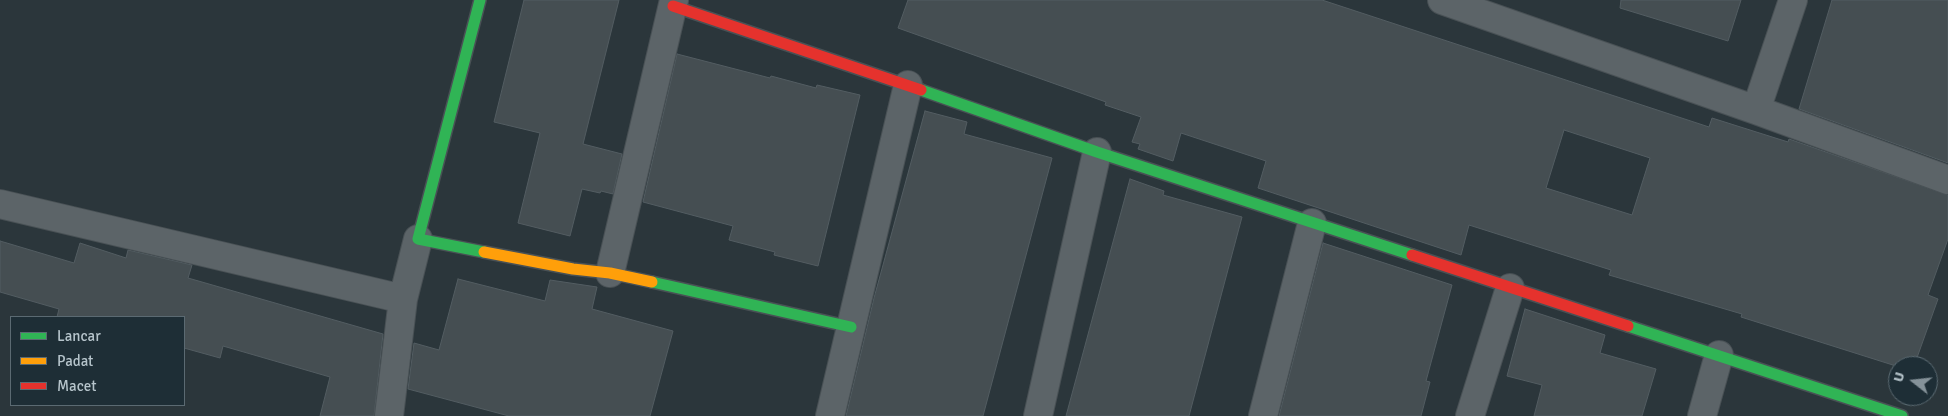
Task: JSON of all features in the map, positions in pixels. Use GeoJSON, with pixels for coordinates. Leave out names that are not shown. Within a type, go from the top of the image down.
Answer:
{"type":"FeatureCollection","features":[{"type":"Feature","properties":{"kind":"street"},"geometry":{"type":"LineString","coordinates":[[389,416],[403,299],[480,0]]}},
{"type":"Feature","properties":{"kind":"street"},"geometry":{"type":"LineString","coordinates":[[1442,0],[1756,110],[1948,180]]}},
{"type":"Feature","properties":{"kind":"street"},"geometry":{"type":"LineString","coordinates":[[1756,110],[1793,0]]}},
{"type":"Feature","properties":{"kind":"street"},"geometry":{"type":"LineString","coordinates":[[610,273],[674,3],[1097,152],[1902,416]]}},
{"type":"Feature","properties":{"kind":"street"},"geometry":{"type":"LineString","coordinates":[[830,416],[908,85]]}},
{"type":"Feature","properties":{"kind":"street"},"geometry":{"type":"LineString","coordinates":[[1038,416],[1097,152]]}},
{"type":"Feature","properties":{"kind":"street"},"geometry":{"type":"LineString","coordinates":[[0,204],[403,299]]}},
{"type":"Feature","properties":{"kind":"street"},"geometry":{"type":"LineString","coordinates":[[1263,416],[1312,223]]}},
{"type":"Feature","properties":{"kind":"street"},"geometry":{"type":"LineString","coordinates":[[418,239],[574,269],[610,273],[851,327]]}},
{"type":"Feature","properties":{"kind":"street"},"geometry":{"type":"LineString","coordinates":[[1470,416],[1510,288]]}},
{"type":"Feature","properties":{"kind":"street"},"geometry":{"type":"LineString","coordinates":[[1702,416],[1718,355]]}},
{"type":"Feature","properties":{"kind":"building"},"geometry":{"type":"Polygon","coordinates":[[[524,0],[619,0],[583,144],[622,154],[613,194],[582,189],[570,236],[518,223],[540,133],[494,122],[524,0]]]}},
{"type":"Feature","properties":{"kind":"building"},"geometry":{"type":"Polygon","coordinates":[[[908,0],[1322,0],[1709,127],[1712,118],[1788,142],[1789,139],[1948,195],[1948,239],[1928,295],[1938,299],[1918,356],[1888,356],[1888,363],[1741,317],[1742,314],[1609,275],[1611,270],[1469,225],[1461,255],[1258,188],[1266,161],[1181,133],[1173,161],[1138,149],[1140,144],[1132,142],[1141,117],[1105,105],[1106,102],[898,28],[908,0]],[[1564,130],[1546,188],[1632,215],[1650,158],[1564,130]]]}},
{"type":"Feature","properties":{"kind":"building"},"geometry":{"type":"Polygon","coordinates":[[[1621,0],[1741,0],[1728,41],[1620,8],[1621,0]]]}},
{"type":"Feature","properties":{"kind":"building"},"geometry":{"type":"Polygon","coordinates":[[[1832,0],[1948,0],[1948,163],[1799,109],[1832,0]]]}},
{"type":"Feature","properties":{"kind":"building"},"geometry":{"type":"Polygon","coordinates":[[[677,54],[770,78],[771,76],[816,88],[817,85],[860,95],[818,266],[774,255],[775,252],[729,240],[733,226],[643,202],[677,54]]]}},
{"type":"Feature","properties":{"kind":"building"},"geometry":{"type":"Polygon","coordinates":[[[925,111],[967,122],[964,134],[1052,158],[983,416],[846,416],[874,298],[925,111]]]}},
{"type":"Feature","properties":{"kind":"building"},"geometry":{"type":"Polygon","coordinates":[[[1130,179],[1164,191],[1163,195],[1242,217],[1189,416],[1066,416],[1130,179]]]}},
{"type":"Feature","properties":{"kind":"building"},"geometry":{"type":"Polygon","coordinates":[[[0,241],[74,263],[80,243],[126,258],[128,250],[192,265],[188,278],[383,334],[374,416],[320,416],[330,377],[223,346],[220,358],[185,348],[185,316],[57,316],[59,309],[0,292],[0,241]]]}},
{"type":"Feature","properties":{"kind":"building"},"geometry":{"type":"Polygon","coordinates":[[[1323,243],[1452,285],[1426,381],[1430,382],[1421,416],[1279,416],[1323,243]]]}},
{"type":"Feature","properties":{"kind":"building"},"geometry":{"type":"Polygon","coordinates":[[[458,279],[545,301],[550,280],[597,287],[592,309],[673,331],[650,416],[509,416],[408,389],[414,343],[439,350],[458,279]]]}},
{"type":"Feature","properties":{"kind":"building"},"geometry":{"type":"Polygon","coordinates":[[[1525,309],[1605,335],[1600,353],[1656,369],[1642,416],[1534,416],[1542,385],[1507,376],[1525,309]]]}},
{"type":"Feature","properties":{"kind":"traffic: fast"},"geometry":{"type":"LineString","coordinates":[[480,0],[418,239],[484,252]]}},
{"type":"Feature","properties":{"kind":"traffic: fast"},"geometry":{"type":"LineString","coordinates":[[921,90],[1097,152],[1412,255]]}},
{"type":"Feature","properties":{"kind":"traffic: fast"},"geometry":{"type":"LineString","coordinates":[[652,282],[851,327]]}},
{"type":"Feature","properties":{"kind":"traffic: fast"},"geometry":{"type":"LineString","coordinates":[[1628,326],[1902,416]]}},
{"type":"Feature","properties":{"kind":"traffic: slow"},"geometry":{"type":"LineString","coordinates":[[484,252],[652,282]]}},
{"type":"Feature","properties":{"kind":"traffic: jam"},"geometry":{"type":"LineString","coordinates":[[673,6],[921,90]]}},
{"type":"Feature","properties":{"kind":"traffic: jam"},"geometry":{"type":"LineString","coordinates":[[1412,255],[1628,326]]}}]}
